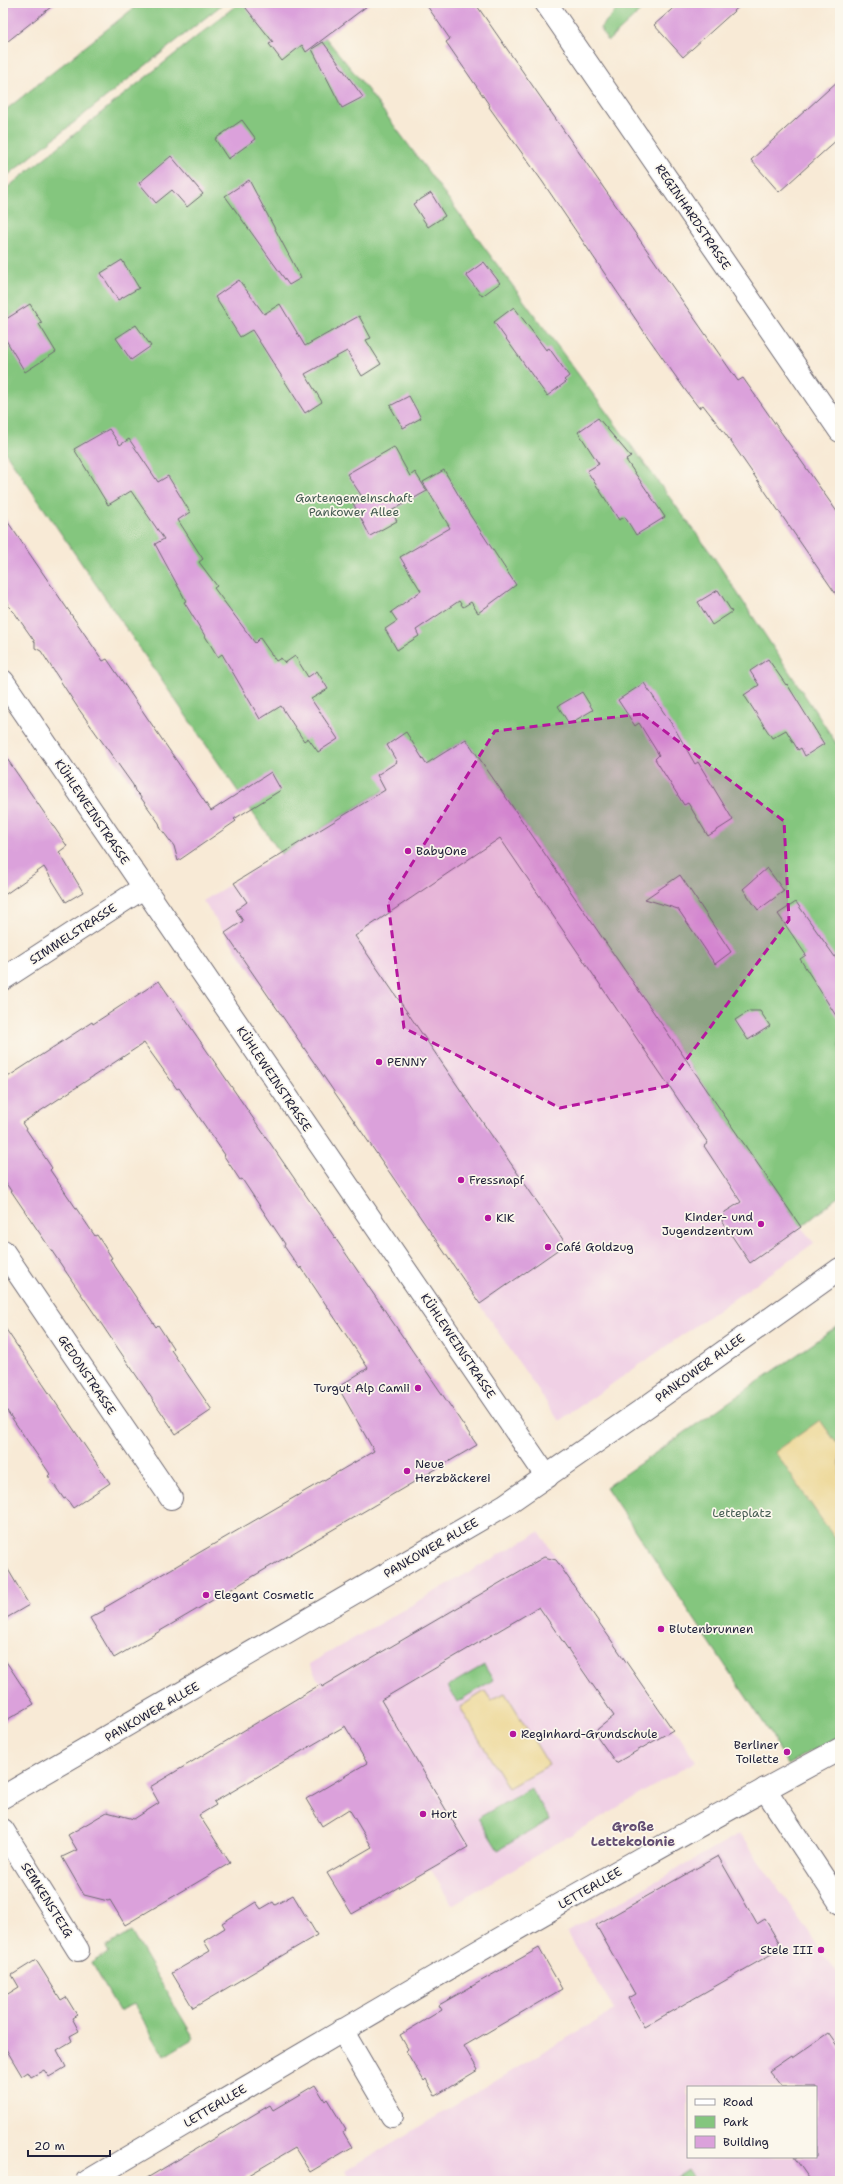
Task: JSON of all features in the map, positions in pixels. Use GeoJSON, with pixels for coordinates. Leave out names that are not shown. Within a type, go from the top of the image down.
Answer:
{"type":"FeatureCollection","features":[{"type":"Feature","properties":{"kind":"street","name":"REGINHARDSTRASSE"},"geometry":{"type":"LineString","coordinates":[[546,3],[840,431]]}},
{"type":"Feature","properties":{"kind":"street","name":"KÜHLEWEINSTRASSE"},"geometry":{"type":"LineString","coordinates":[[3,681],[143,888],[547,1476]]}},
{"type":"Feature","properties":{"kind":"street","name":"SIMMELSTRASSE"},"geometry":{"type":"LineString","coordinates":[[3,979],[143,888]]}},
{"type":"Feature","properties":{"kind":"street","name":"GEDONSTRASSE"},"geometry":{"type":"LineString","coordinates":[[3,1251],[171,1498]]}},
{"type":"Feature","properties":{"kind":"street","name":"PANKOWER ALLEE"},"geometry":{"type":"LineString","coordinates":[[3,1798],[505,1505],[840,1268]]}},
{"type":"Feature","properties":{"kind":"street","name":"LETTEALLEE"},"geometry":{"type":"LineString","coordinates":[[88,2181],[342,2030],[765,1789],[840,1749]]}},
{"type":"Feature","properties":{"kind":"street"},"geometry":{"type":"LineString","coordinates":[[765,1789],[840,1903]]}},
{"type":"Feature","properties":{"kind":"street","name":"SEMKENSTEIG"},"geometry":{"type":"LineString","coordinates":[[3,1830],[78,1950]]}},
{"type":"Feature","properties":{"kind":"street"},"geometry":{"type":"LineString","coordinates":[[342,2030],[392,2116]]}},
{"type":"Feature","properties":{"kind":"highlighted area"},"geometry":{"type":"Polygon","coordinates":[[[642,714],[784,821],[789,920],[667,1086],[560,1108],[404,1028],[388,902],[495,731],[642,714]]]}},
{"type":"Feature","properties":{"kind":"shaded area"},"geometry":{"type":"Polygon","coordinates":[[[466,739],[801,1227],[814,1243],[559,1421],[203,901],[466,739]]]}},
{"type":"Feature","properties":{"kind":"shaded area","name":"Reginhard-Grundschule"},"geometry":{"type":"Polygon","coordinates":[[[539,1532],[696,1761],[452,1905],[309,1664],[539,1532]]]}},
{"type":"Feature","properties":{"kind":"shaded area"},"geometry":{"type":"Polygon","coordinates":[[[740,1833],[840,1978],[840,2181],[351,2181],[345,2171],[614,2010],[567,1932],[740,1833]]]}},
{"type":"Feature","properties":{"kind":"green space"},"geometry":{"type":"Polygon","coordinates":[[[140,3],[224,3],[3,179],[3,112],[140,3]]]}},
{"type":"Feature","properties":{"kind":"green space","name":"Gartengemeinschaft Pankower Allee"},"geometry":{"type":"Polygon","coordinates":[[[239,3],[297,3],[361,81],[713,556],[840,749],[840,1196],[801,1227],[466,739],[281,854],[3,449],[3,191],[239,3]]]}},
{"type":"Feature","properties":{"kind":"green space"},"geometry":{"type":"Polygon","coordinates":[[[623,3],[649,3],[608,41],[600,28],[623,3]]]}},
{"type":"Feature","properties":{"kind":"green space","name":"Letteplatz"},"geometry":{"type":"Polygon","coordinates":[[[840,1325],[840,1736],[787,1764],[771,1734],[606,1487],[840,1325]]]}},
{"type":"Feature","properties":{"kind":"green space"},"geometry":{"type":"Polygon","coordinates":[[[484,1665],[493,1680],[457,1702],[448,1686],[484,1665]]]}},
{"type":"Feature","properties":{"kind":"green space"},"geometry":{"type":"Polygon","coordinates":[[[531,1788],[550,1820],[498,1850],[478,1818],[531,1788]]]}},
{"type":"Feature","properties":{"kind":"green space"},"geometry":{"type":"Polygon","coordinates":[[[131,1932],[194,2038],[164,2056],[134,2004],[119,2011],[92,1963],[108,1953],[105,1947],[131,1932]]]}},
{"type":"Feature","properties":{"kind":"green space"},"geometry":{"type":"Polygon","coordinates":[[[689,2171],[696,2181],[674,2181],[689,2171]]]}},
{"type":"Feature","properties":{"kind":"sand"},"geometry":{"type":"Polygon","coordinates":[[[820,1420],[840,1448],[840,1546],[775,1452],[820,1420]]]}},
{"type":"Feature","properties":{"kind":"sand"},"geometry":{"type":"Polygon","coordinates":[[[485,1691],[491,1700],[505,1693],[549,1765],[508,1788],[460,1707],[485,1691]]]}},
{"type":"Feature","properties":{"kind":"building"},"geometry":{"type":"Polygon","coordinates":[[[3,3],[56,3],[3,45],[3,3]]]}},
{"type":"Feature","properties":{"kind":"building"},"geometry":{"type":"Polygon","coordinates":[[[242,3],[371,3],[306,52],[302,45],[282,61],[269,44],[273,42],[242,3]]]}},
{"type":"Feature","properties":{"kind":"building"},"geometry":{"type":"Polygon","coordinates":[[[425,3],[475,3],[738,381],[743,378],[840,516],[840,600],[727,436],[703,405],[699,408],[645,333],[542,181],[489,107],[490,106],[446,42],[450,39],[425,3]]]}},
{"type":"Feature","properties":{"kind":"building"},"geometry":{"type":"Polygon","coordinates":[[[679,3],[743,3],[683,57],[654,25],[679,3]]]}},
{"type":"Feature","properties":{"kind":"building"},"geometry":{"type":"Polygon","coordinates":[[[323,42],[363,97],[342,108],[312,49],[323,42]]]}},
{"type":"Feature","properties":{"kind":"building"},"geometry":{"type":"Polygon","coordinates":[[[840,79],[840,137],[779,192],[751,160],[840,79]]]}},
{"type":"Feature","properties":{"kind":"building"},"geometry":{"type":"Polygon","coordinates":[[[242,120],[256,139],[228,159],[215,139],[242,120]]]}},
{"type":"Feature","properties":{"kind":"building"},"geometry":{"type":"Polygon","coordinates":[[[171,156],[203,194],[187,207],[172,190],[156,203],[139,183],[171,156]]]}},
{"type":"Feature","properties":{"kind":"building"},"geometry":{"type":"Polygon","coordinates":[[[249,180],[301,278],[289,285],[225,196],[249,180]]]}},
{"type":"Feature","properties":{"kind":"building"},"geometry":{"type":"Polygon","coordinates":[[[431,193],[445,216],[428,227],[413,204],[431,193]]]}},
{"type":"Feature","properties":{"kind":"building"},"geometry":{"type":"Polygon","coordinates":[[[122,260],[139,288],[118,300],[101,273],[122,260]]]}},
{"type":"Feature","properties":{"kind":"building"},"geometry":{"type":"Polygon","coordinates":[[[484,262],[500,283],[482,296],[466,275],[484,262]]]}},
{"type":"Feature","properties":{"kind":"building"},"geometry":{"type":"Polygon","coordinates":[[[239,280],[264,314],[280,304],[305,346],[359,316],[371,338],[366,340],[381,364],[362,376],[347,351],[305,374],[322,402],[305,413],[252,330],[240,337],[215,297],[239,280]]]}},
{"type":"Feature","properties":{"kind":"building"},"geometry":{"type":"Polygon","coordinates":[[[30,304],[42,323],[39,324],[56,352],[25,372],[3,335],[3,321],[30,304]]]}},
{"type":"Feature","properties":{"kind":"building"},"geometry":{"type":"Polygon","coordinates":[[[514,307],[546,350],[549,348],[569,376],[564,380],[566,382],[547,396],[494,322],[514,307]]]}},
{"type":"Feature","properties":{"kind":"building"},"geometry":{"type":"Polygon","coordinates":[[[136,325],[151,346],[131,360],[116,338],[136,325]]]}},
{"type":"Feature","properties":{"kind":"building"},"geometry":{"type":"Polygon","coordinates":[[[409,396],[421,418],[403,428],[390,406],[409,396]]]}},
{"type":"Feature","properties":{"kind":"building"},"geometry":{"type":"Polygon","coordinates":[[[598,418],[631,457],[626,460],[665,517],[636,535],[625,517],[619,520],[587,471],[599,464],[578,432],[598,418]]]}},
{"type":"Feature","properties":{"kind":"building"},"geometry":{"type":"Polygon","coordinates":[[[109,429],[120,445],[129,439],[158,482],[168,476],[190,512],[178,520],[203,559],[199,562],[217,586],[214,588],[255,643],[260,638],[276,661],[281,658],[285,663],[295,656],[308,677],[317,671],[328,689],[311,699],[338,739],[318,752],[308,738],[304,741],[281,706],[260,719],[222,654],[218,657],[184,602],[186,601],[155,544],[164,539],[131,491],[108,505],[74,449],[109,429]]]}},
{"type":"Feature","properties":{"kind":"building"},"geometry":{"type":"Polygon","coordinates":[[[394,447],[410,476],[415,472],[427,491],[391,511],[397,521],[370,536],[353,503],[363,498],[347,474],[394,447]]]}},
{"type":"Feature","properties":{"kind":"building"},"geometry":{"type":"Polygon","coordinates":[[[444,470],[470,515],[516,585],[478,613],[471,602],[463,607],[459,601],[416,630],[419,636],[397,650],[385,629],[397,621],[391,612],[421,591],[400,557],[450,528],[423,482],[444,470]]]}},
{"type":"Feature","properties":{"kind":"building"},"geometry":{"type":"Polygon","coordinates":[[[3,515],[103,661],[107,659],[211,811],[271,772],[281,790],[234,819],[236,821],[178,861],[174,846],[161,829],[159,823],[78,708],[41,651],[35,648],[35,642],[9,607],[3,596],[3,515]]]}},
{"type":"Feature","properties":{"kind":"building"},"geometry":{"type":"Polygon","coordinates":[[[718,590],[732,612],[712,625],[698,602],[718,590]]]}},
{"type":"Feature","properties":{"kind":"building"},"geometry":{"type":"Polygon","coordinates":[[[768,659],[786,685],[787,684],[824,744],[805,756],[801,748],[798,750],[786,730],[772,738],[744,695],[759,685],[750,671],[768,659]]]}},
{"type":"Feature","properties":{"kind":"building"},"geometry":{"type":"Polygon","coordinates":[[[644,683],[675,729],[695,764],[698,762],[733,820],[708,836],[688,803],[684,805],[655,759],[659,755],[639,723],[635,726],[618,700],[644,683]]]}},
{"type":"Feature","properties":{"kind":"building"},"geometry":{"type":"Polygon","coordinates":[[[582,692],[593,710],[569,724],[558,706],[582,692]]]}},
{"type":"Feature","properties":{"kind":"building"},"geometry":{"type":"Polygon","coordinates":[[[406,732],[426,764],[466,739],[801,1227],[750,1263],[722,1221],[725,1212],[741,1202],[704,1146],[708,1143],[500,838],[355,936],[566,1244],[480,1304],[225,933],[243,921],[236,910],[247,902],[234,883],[385,790],[377,775],[397,762],[387,745],[406,732]]]}},
{"type":"Feature","properties":{"kind":"building"},"geometry":{"type":"Polygon","coordinates":[[[3,753],[67,846],[59,852],[83,892],[66,902],[44,867],[3,896],[3,753]]]}},
{"type":"Feature","properties":{"kind":"building"},"geometry":{"type":"Polygon","coordinates":[[[767,868],[784,891],[758,910],[743,889],[767,868]]]}},
{"type":"Feature","properties":{"kind":"building"},"geometry":{"type":"Polygon","coordinates":[[[680,875],[731,952],[715,964],[678,909],[645,899],[680,875]]]}},
{"type":"Feature","properties":{"kind":"building"},"geometry":{"type":"Polygon","coordinates":[[[796,902],[840,964],[840,1022],[800,959],[806,955],[778,914],[796,902]]]}},
{"type":"Feature","properties":{"kind":"building"},"geometry":{"type":"Polygon","coordinates":[[[159,981],[477,1445],[114,1658],[90,1618],[105,1610],[104,1608],[374,1451],[338,1387],[368,1368],[301,1267],[300,1269],[284,1246],[285,1244],[242,1179],[240,1180],[224,1156],[225,1155],[179,1088],[177,1089],[144,1043],[22,1123],[52,1168],[50,1170],[95,1236],[97,1235],[112,1258],[110,1259],[156,1327],[158,1325],[173,1348],[171,1350],[212,1410],[176,1434],[3,1179],[3,1080],[92,1022],[93,1024],[159,981]]]}},
{"type":"Feature","properties":{"kind":"building"},"geometry":{"type":"Polygon","coordinates":[[[749,1011],[760,1011],[770,1026],[748,1040],[735,1020],[749,1011]]]}},
{"type":"Feature","properties":{"kind":"building"},"geometry":{"type":"Polygon","coordinates":[[[3,1325],[110,1483],[73,1508],[66,1498],[64,1499],[48,1476],[50,1474],[3,1405],[3,1325]]]}},
{"type":"Feature","properties":{"kind":"building"},"geometry":{"type":"Polygon","coordinates":[[[544,1557],[556,1560],[673,1730],[616,1763],[594,1732],[614,1716],[539,1607],[381,1700],[468,1847],[352,1914],[327,1873],[372,1847],[349,1809],[322,1826],[306,1799],[367,1763],[345,1726],[214,1802],[216,1805],[199,1815],[230,1863],[125,1925],[110,1900],[108,1901],[84,1895],[62,1857],[77,1850],[68,1835],[107,1812],[134,1819],[159,1803],[150,1787],[321,1684],[322,1687],[544,1557]]]}},
{"type":"Feature","properties":{"kind":"building"},"geometry":{"type":"Polygon","coordinates":[[[3,1561],[29,1605],[3,1620],[3,1561]]]}},
{"type":"Feature","properties":{"kind":"building"},"geometry":{"type":"Polygon","coordinates":[[[3,1657],[34,1704],[3,1722],[3,1657]]]}},
{"type":"Feature","properties":{"kind":"building"},"geometry":{"type":"Polygon","coordinates":[[[718,1856],[757,1924],[765,1919],[782,1948],[644,2027],[628,1998],[635,1994],[596,1925],[718,1856]]]}},
{"type":"Feature","properties":{"kind":"building"},"geometry":{"type":"Polygon","coordinates":[[[293,1895],[317,1935],[193,2008],[172,1973],[210,1951],[204,1941],[225,1928],[222,1923],[256,1902],[261,1909],[273,1902],[275,1905],[293,1895]]]}},
{"type":"Feature","properties":{"kind":"building"},"geometry":{"type":"Polygon","coordinates":[[[539,1948],[562,1989],[464,2046],[478,2070],[435,2096],[426,2079],[424,2081],[406,2051],[408,2049],[400,2035],[442,2010],[439,2005],[539,1948]]]}},
{"type":"Feature","properties":{"kind":"building"},"geometry":{"type":"Polygon","coordinates":[[[36,1960],[61,2000],[66,1997],[77,2015],[72,2018],[79,2031],[70,2036],[72,2041],[57,2050],[66,2067],[49,2077],[44,2070],[31,2077],[28,2072],[22,2076],[3,2044],[3,1997],[19,1987],[12,1975],[36,1960]]]}},
{"type":"Feature","properties":{"kind":"building"},"geometry":{"type":"Polygon","coordinates":[[[828,2033],[840,2050],[840,2181],[811,2181],[795,2158],[817,2158],[817,2086],[781,2086],[769,2071],[791,2056],[792,2058],[828,2033]]]}},
{"type":"Feature","properties":{"kind":"building"},"geometry":{"type":"Polygon","coordinates":[[[315,2085],[325,2101],[327,2099],[346,2130],[343,2132],[352,2147],[310,2172],[295,2148],[239,2181],[142,2181],[270,2105],[273,2110],[315,2085]]]}},
{"type":"Feature","properties":{"kind":"place","name":"BabyOne"},"geometry":{"type":"Point","coordinates":[408,851]}},
{"type":"Feature","properties":{"kind":"place","name":"PENNY"},"geometry":{"type":"Point","coordinates":[379,1062]}},
{"type":"Feature","properties":{"kind":"place","name":"Fressnapf"},"geometry":{"type":"Point","coordinates":[461,1180]}},
{"type":"Feature","properties":{"kind":"place","name":"KiK"},"geometry":{"type":"Point","coordinates":[488,1218]}},
{"type":"Feature","properties":{"kind":"place","name":"Kinder- und Jugendzentrum"},"geometry":{"type":"Point","coordinates":[761,1224]}},
{"type":"Feature","properties":{"kind":"place","name":"Café Goldzug"},"geometry":{"type":"Point","coordinates":[548,1247]}},
{"type":"Feature","properties":{"kind":"place","name":"Turgut Alp Camii"},"geometry":{"type":"Point","coordinates":[418,1388]}},
{"type":"Feature","properties":{"kind":"place","name":"Neue Herzbäckerei"},"geometry":{"type":"Point","coordinates":[407,1471]}},
{"type":"Feature","properties":{"kind":"place","name":"Elegant Cosmetic"},"geometry":{"type":"Point","coordinates":[206,1595]}},
{"type":"Feature","properties":{"kind":"place","name":"Blutenbrunnen"},"geometry":{"type":"Point","coordinates":[661,1629]}},
{"type":"Feature","properties":{"kind":"place","name":"Reginhard-Grundschule"},"geometry":{"type":"Point","coordinates":[513,1734]}},
{"type":"Feature","properties":{"kind":"place","name":"Berliner Toilette"},"geometry":{"type":"Point","coordinates":[787,1752]}},
{"type":"Feature","properties":{"kind":"place","name":"Hort"},"geometry":{"type":"Point","coordinates":[423,1814]}},
{"type":"Feature","properties":{"kind":"place","name":"Stele III"},"geometry":{"type":"Point","coordinates":[821,1950]}},
{"type":"Feature","properties":{"kind":"district","name":"Große Lettekolonie"},"geometry":{"type":"Point","coordinates":[633,1834]}}]}
